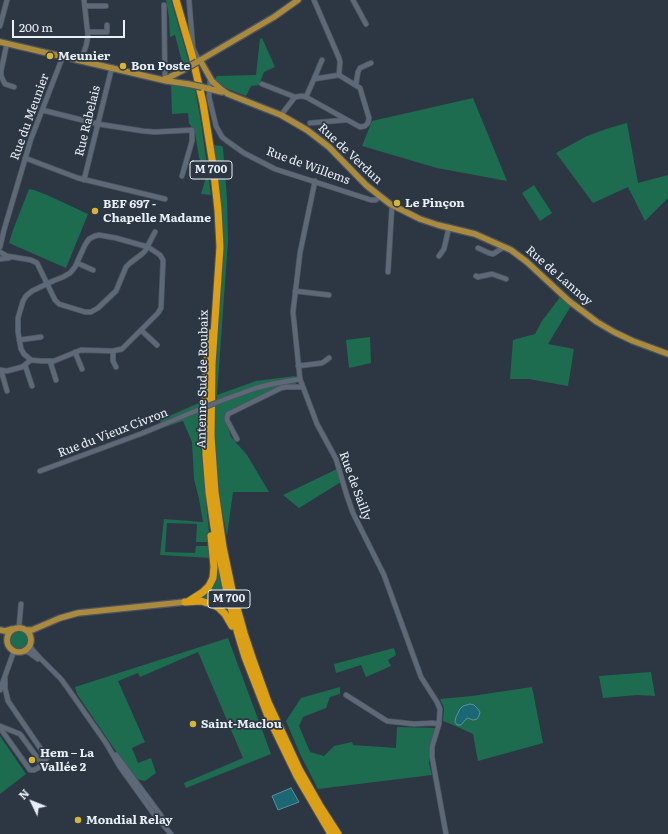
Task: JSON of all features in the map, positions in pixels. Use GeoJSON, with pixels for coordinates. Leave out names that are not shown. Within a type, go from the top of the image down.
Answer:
{"type":"FeatureCollection","features":[{"type":"Feature","properties":{"kind":"highway","name":"Antenne Sud de Roubaix"},"geometry":{"type":"LineString","coordinates":[[174,0],[189,54],[202,110],[210,157],[215,205],[216,263],[206,362],[205,389],[206,448],[210,498],[218,549],[238,634],[256,687],[293,770],[330,834]]}},
{"type":"Feature","properties":{"kind":"highway","name":"Antenne Sud de Roubaix"},"geometry":{"type":"LineString","coordinates":[[174,0],[192,55],[214,165],[220,247],[212,369],[211,436],[215,492],[223,547],[232,590],[244,633],[268,702],[299,769],[338,834]]}},
{"type":"Feature","properties":{"kind":"highway"},"geometry":{"type":"LineString","coordinates":[[185,602],[195,598],[203,592],[210,583],[214,574],[209,513],[210,498]]}},
{"type":"Feature","properties":{"kind":"highway"},"geometry":{"type":"LineString","coordinates":[[185,602],[201,601],[209,603],[217,606],[225,614],[232,625],[246,669],[256,687]]}},
{"type":"Feature","properties":{"kind":"main road"},"geometry":{"type":"LineString","coordinates":[[165,79],[274,17],[295,1]]}},
{"type":"Feature","properties":{"kind":"main road"},"geometry":{"type":"LineString","coordinates":[[0,42],[201,86],[228,94]]}},
{"type":"Feature","properties":{"kind":"main road"},"geometry":{"type":"LineString","coordinates":[[199,61],[210,79],[208,83],[201,86]]}},
{"type":"Feature","properties":{"kind":"main road"},"geometry":{"type":"LineString","coordinates":[[185,69],[181,75],[181,79],[182,82],[188,84]]}},
{"type":"Feature","properties":{"kind":"main road","name":"Rue de Verdun"},"geometry":{"type":"LineString","coordinates":[[210,79],[228,94],[281,116],[301,126],[324,142],[360,179],[392,206],[425,221],[456,229]]}},
{"type":"Feature","properties":{"kind":"main road","name":"Rue de Lannoy"},"geometry":{"type":"LineString","coordinates":[[456,229],[481,236],[504,247],[522,258],[564,298],[597,322],[619,335],[668,354]]}},
{"type":"Feature","properties":{"kind":"main road"},"geometry":{"type":"LineString","coordinates":[[0,630],[5,631],[19,627],[26,630],[32,630],[78,613],[185,602]]}},
{"type":"Feature","properties":{"kind":"main road"},"geometry":{"type":"LineString","coordinates":[[31,638],[48,623]]}},
{"type":"Feature","properties":{"kind":"main road"},"geometry":{"type":"LineString","coordinates":[[7,642],[8,635],[12,629]]}},
{"type":"Feature","properties":{"kind":"main road"},"geometry":{"type":"LineString","coordinates":[[0,634],[4,637],[9,647],[14,651],[20,652],[28,648],[30,645],[31,638],[26,630]]}},
{"type":"Feature","properties":{"kind":"street"},"geometry":{"type":"LineString","coordinates":[[0,26],[7,0]]}},
{"type":"Feature","properties":{"kind":"street"},"geometry":{"type":"LineString","coordinates":[[82,60],[88,42],[84,0]]}},
{"type":"Feature","properties":{"kind":"street"},"geometry":{"type":"LineString","coordinates":[[189,0],[193,48],[199,61]]}},
{"type":"Feature","properties":{"kind":"street"},"geometry":{"type":"LineString","coordinates":[[314,0],[339,58],[339,75]]}},
{"type":"Feature","properties":{"kind":"street"},"geometry":{"type":"LineString","coordinates":[[353,0],[366,24]]}},
{"type":"Feature","properties":{"kind":"street"},"geometry":{"type":"LineString","coordinates":[[164,5],[165,79]]}},
{"type":"Feature","properties":{"kind":"street"},"geometry":{"type":"LineString","coordinates":[[85,6],[106,6]]}},
{"type":"Feature","properties":{"kind":"street"},"geometry":{"type":"LineString","coordinates":[[88,32],[107,32],[107,25]]}},
{"type":"Feature","properties":{"kind":"street"},"geometry":{"type":"LineString","coordinates":[[7,43],[0,74],[5,84],[14,87]]}},
{"type":"Feature","properties":{"kind":"street","name":"Rue du Meunier"},"geometry":{"type":"LineString","coordinates":[[0,247],[31,139],[63,56]]}},
{"type":"Feature","properties":{"kind":"street"},"geometry":{"type":"LineString","coordinates":[[306,97],[322,60]]}},
{"type":"Feature","properties":{"kind":"street"},"geometry":{"type":"LineString","coordinates":[[356,84],[360,68],[371,63]]}},
{"type":"Feature","properties":{"kind":"street","name":"Rue Rabelais"},"geometry":{"type":"LineString","coordinates":[[84,180],[112,67]]}},
{"type":"Feature","properties":{"kind":"street"},"geometry":{"type":"LineString","coordinates":[[262,84],[295,97],[306,97],[360,127],[364,127],[368,123],[368,114],[361,90],[356,84],[339,75],[314,79]]}},
{"type":"Feature","properties":{"kind":"street","name":"Rue de Willems"},"geometry":{"type":"LineString","coordinates":[[210,79],[209,97],[216,126],[225,140],[244,153],[271,167],[372,200],[376,200],[379,196]]}},
{"type":"Feature","properties":{"kind":"street"},"geometry":{"type":"LineString","coordinates":[[281,116],[295,97]]}},
{"type":"Feature","properties":{"kind":"street"},"geometry":{"type":"LineString","coordinates":[[42,110],[98,124],[150,132],[192,130],[192,141],[182,176]]}},
{"type":"Feature","properties":{"kind":"street"},"geometry":{"type":"LineString","coordinates":[[310,123],[346,120]]}},
{"type":"Feature","properties":{"kind":"street"},"geometry":{"type":"LineString","coordinates":[[25,158],[84,180],[165,199]]}},
{"type":"Feature","properties":{"kind":"street","name":"Rue de Sailly"},"geometry":{"type":"LineString","coordinates":[[315,181],[302,245],[293,316],[300,379],[318,424],[336,459],[353,513],[384,576],[420,677],[438,705],[440,713],[439,724],[432,747],[432,757],[446,834]]}},
{"type":"Feature","properties":{"kind":"street"},"geometry":{"type":"LineString","coordinates":[[388,272],[392,206]]}},
{"type":"Feature","properties":{"kind":"street"},"geometry":{"type":"LineString","coordinates":[[439,256],[444,249],[449,227]]}},
{"type":"Feature","properties":{"kind":"street","name":"Rue du Meunier"},"geometry":{"type":"LineString","coordinates":[[0,240],[4,230]]}},
{"type":"Feature","properties":{"kind":"street"},"geometry":{"type":"LineString","coordinates":[[0,252],[4,255],[37,263],[55,300],[59,304],[85,312],[92,312],[116,291],[127,265],[142,254],[148,247],[154,232]]}},
{"type":"Feature","properties":{"kind":"street"},"geometry":{"type":"LineString","coordinates":[[99,235],[148,247],[160,255],[163,260],[162,306],[158,313],[122,349],[113,351],[84,350],[50,361],[32,360],[22,352],[19,340],[18,322],[24,298],[28,293],[67,275],[73,270],[86,242],[99,235]]}},
{"type":"Feature","properties":{"kind":"street"},"geometry":{"type":"LineString","coordinates":[[478,248],[493,254],[504,247]]}},
{"type":"Feature","properties":{"kind":"street"},"geometry":{"type":"LineString","coordinates":[[0,252],[0,258],[23,259]]}},
{"type":"Feature","properties":{"kind":"street"},"geometry":{"type":"LineString","coordinates":[[77,263],[93,270]]}},
{"type":"Feature","properties":{"kind":"street"},"geometry":{"type":"LineString","coordinates":[[476,276],[478,277],[492,274],[506,279]]}},
{"type":"Feature","properties":{"kind":"street"},"geometry":{"type":"LineString","coordinates":[[295,291],[329,295]]}},
{"type":"Feature","properties":{"kind":"street"},"geometry":{"type":"LineString","coordinates":[[141,330],[157,345]]}},
{"type":"Feature","properties":{"kind":"street"},"geometry":{"type":"LineString","coordinates":[[19,340],[41,337]]}},
{"type":"Feature","properties":{"kind":"street"},"geometry":{"type":"LineString","coordinates":[[113,351],[113,361],[116,367]]}},
{"type":"Feature","properties":{"kind":"street"},"geometry":{"type":"LineString","coordinates":[[75,352],[82,369]]}},
{"type":"Feature","properties":{"kind":"street"},"geometry":{"type":"LineString","coordinates":[[298,366],[322,363],[329,358]]}},
{"type":"Feature","properties":{"kind":"street"},"geometry":{"type":"LineString","coordinates":[[7,391],[1,370],[12,370],[25,365],[32,360]]}},
{"type":"Feature","properties":{"kind":"street"},"geometry":{"type":"LineString","coordinates":[[50,361],[56,380]]}},
{"type":"Feature","properties":{"kind":"street"},"geometry":{"type":"LineString","coordinates":[[25,365],[32,386]]}},
{"type":"Feature","properties":{"kind":"street","name":"Rue du Vieux Civron"},"geometry":{"type":"LineString","coordinates":[[40,471],[143,433],[256,388],[300,379]]}},
{"type":"Feature","properties":{"kind":"street"},"geometry":{"type":"LineString","coordinates":[[237,439],[228,420],[228,414],[281,388],[302,387]]}},
{"type":"Feature","properties":{"kind":"street"},"geometry":{"type":"LineString","coordinates":[[19,627],[21,604]]}},
{"type":"Feature","properties":{"kind":"street"},"geometry":{"type":"LineString","coordinates":[[30,645],[43,662],[63,682],[106,743],[120,767],[139,789],[153,813],[171,834]]}},
{"type":"Feature","properties":{"kind":"street"},"geometry":{"type":"LineString","coordinates":[[0,690],[14,651]]}},
{"type":"Feature","properties":{"kind":"street"},"geometry":{"type":"LineString","coordinates":[[23,651],[28,652],[43,662]]}},
{"type":"Feature","properties":{"kind":"street"},"geometry":{"type":"LineString","coordinates":[[5,678],[5,688],[8,701],[47,758]]}},
{"type":"Feature","properties":{"kind":"street"},"geometry":{"type":"LineString","coordinates":[[346,695],[387,721],[414,724],[439,724]]}},
{"type":"Feature","properties":{"kind":"street"},"geometry":{"type":"LineString","coordinates":[[0,727],[30,770],[38,768],[47,758]]}},
{"type":"Feature","properties":{"kind":"street"},"geometry":{"type":"LineString","coordinates":[[0,727],[20,734],[39,760],[47,758]]}},
{"type":"Feature","properties":{"kind":"green space"},"geometry":{"type":"Polygon","coordinates":[[[166,0],[171,0],[189,62],[183,66],[175,35],[170,37],[166,0]]]}},
{"type":"Feature","properties":{"kind":"green space"},"geometry":{"type":"Polygon","coordinates":[[[262,38],[275,67],[264,72],[259,85],[251,86],[246,96],[220,86],[215,79],[217,76],[256,75],[260,39],[262,38]]]}},
{"type":"Feature","properties":{"kind":"green space"},"geometry":{"type":"Polygon","coordinates":[[[171,83],[195,89],[211,195],[201,194],[206,177],[199,157],[195,133],[189,123],[188,113],[172,114],[171,83]]]}},
{"type":"Feature","properties":{"kind":"green space"},"geometry":{"type":"Polygon","coordinates":[[[473,98],[507,181],[437,168],[362,146],[372,121],[473,98]]]}},
{"type":"Feature","properties":{"kind":"green space"},"geometry":{"type":"Polygon","coordinates":[[[627,123],[638,183],[668,175],[668,198],[645,221],[628,187],[593,203],[556,153],[587,136],[627,123]]]}},
{"type":"Feature","properties":{"kind":"green space"},"geometry":{"type":"Polygon","coordinates":[[[213,145],[222,146],[223,148],[227,199],[228,241],[217,395],[256,381],[295,376],[296,385],[282,386],[225,418],[231,437],[247,455],[269,492],[233,492],[227,536],[217,477],[213,408],[217,396],[214,398],[220,269],[213,145]]]}},
{"type":"Feature","properties":{"kind":"green space"},"geometry":{"type":"Polygon","coordinates":[[[534,185],[552,213],[540,221],[522,193],[534,185]]]}},
{"type":"Feature","properties":{"kind":"green space"},"geometry":{"type":"Polygon","coordinates":[[[29,189],[47,195],[88,214],[66,268],[9,243],[29,189]]]}},
{"type":"Feature","properties":{"kind":"green space"},"geometry":{"type":"Polygon","coordinates":[[[561,296],[571,306],[548,344],[574,349],[568,386],[529,379],[510,379],[513,340],[535,334],[542,321],[561,296]]]}},
{"type":"Feature","properties":{"kind":"green space"},"geometry":{"type":"Polygon","coordinates":[[[370,337],[371,363],[349,368],[346,340],[370,337]]]}},
{"type":"Feature","properties":{"kind":"green space"},"geometry":{"type":"Polygon","coordinates":[[[201,402],[200,442],[210,542],[196,542],[197,524],[167,523],[165,552],[195,553],[196,546],[210,546],[211,558],[160,555],[164,519],[203,522],[194,479],[192,442],[183,421],[162,428],[160,420],[201,402]]]}},
{"type":"Feature","properties":{"kind":"green space"},"geometry":{"type":"Polygon","coordinates":[[[337,469],[341,482],[299,508],[283,495],[337,469]]]}},
{"type":"Feature","properties":{"kind":"green space"},"geometry":{"type":"Polygon","coordinates":[[[217,558],[228,604],[221,606],[199,600],[205,593],[217,558]]]}},
{"type":"Feature","properties":{"kind":"green space"},"geometry":{"type":"Polygon","coordinates":[[[19,630],[26,633],[29,640],[26,647],[19,650],[12,647],[9,640],[12,633],[19,630]]]}},
{"type":"Feature","properties":{"kind":"green space"},"geometry":{"type":"Polygon","coordinates":[[[228,638],[271,754],[186,788],[184,783],[243,758],[198,652],[140,677],[138,673],[118,681],[145,742],[132,748],[138,763],[151,758],[156,773],[145,781],[136,779],[77,694],[75,687],[228,638]]]}},
{"type":"Feature","properties":{"kind":"green space"},"geometry":{"type":"Polygon","coordinates":[[[394,648],[396,655],[388,660],[391,666],[366,677],[361,665],[336,673],[334,664],[394,648]]]}},
{"type":"Feature","properties":{"kind":"green space"},"geometry":{"type":"Polygon","coordinates":[[[651,672],[655,696],[637,695],[603,698],[599,676],[651,672]]]}},
{"type":"Feature","properties":{"kind":"green space"},"geometry":{"type":"Polygon","coordinates":[[[340,687],[340,694],[330,697],[326,708],[303,717],[299,726],[310,752],[324,756],[334,746],[352,742],[353,745],[396,748],[397,727],[436,728],[431,742],[429,763],[432,775],[318,789],[300,754],[286,721],[301,698],[340,687]]]}},
{"type":"Feature","properties":{"kind":"green space"},"geometry":{"type":"Polygon","coordinates":[[[532,687],[543,743],[478,761],[473,734],[443,721],[444,708],[440,699],[532,687]]]}},
{"type":"Feature","properties":{"kind":"green space"},"geometry":{"type":"Polygon","coordinates":[[[0,736],[26,774],[0,794],[0,736]]]}},
{"type":"Feature","properties":{"kind":"water"},"geometry":{"type":"Polygon","coordinates":[[[470,704],[474,705],[478,709],[480,712],[479,716],[477,719],[473,720],[468,718],[461,725],[457,725],[455,721],[460,709],[463,706],[470,704]]]}},
{"type":"Feature","properties":{"kind":"water"},"geometry":{"type":"Polygon","coordinates":[[[291,788],[299,802],[278,810],[272,796],[291,788]]]}},
{"type":"Feature","properties":{"kind":"place","name":"Meunier"},"geometry":{"type":"Point","coordinates":[50,56]}},
{"type":"Feature","properties":{"kind":"place","name":"Bon Poste"},"geometry":{"type":"Point","coordinates":[123,66]}},
{"type":"Feature","properties":{"kind":"place","name":"Le Pinçon"},"geometry":{"type":"Point","coordinates":[397,203]}},
{"type":"Feature","properties":{"kind":"place","name":"BEF 697 - Chapelle Madame"},"geometry":{"type":"Point","coordinates":[95,211]}},
{"type":"Feature","properties":{"kind":"place","name":"Saint-Maclou"},"geometry":{"type":"Point","coordinates":[193,724]}},
{"type":"Feature","properties":{"kind":"place","name":"Hem – La Vallée 2"},"geometry":{"type":"Point","coordinates":[32,760]}},
{"type":"Feature","properties":{"kind":"place","name":"Mondial Relay"},"geometry":{"type":"Point","coordinates":[78,820]}}]}
